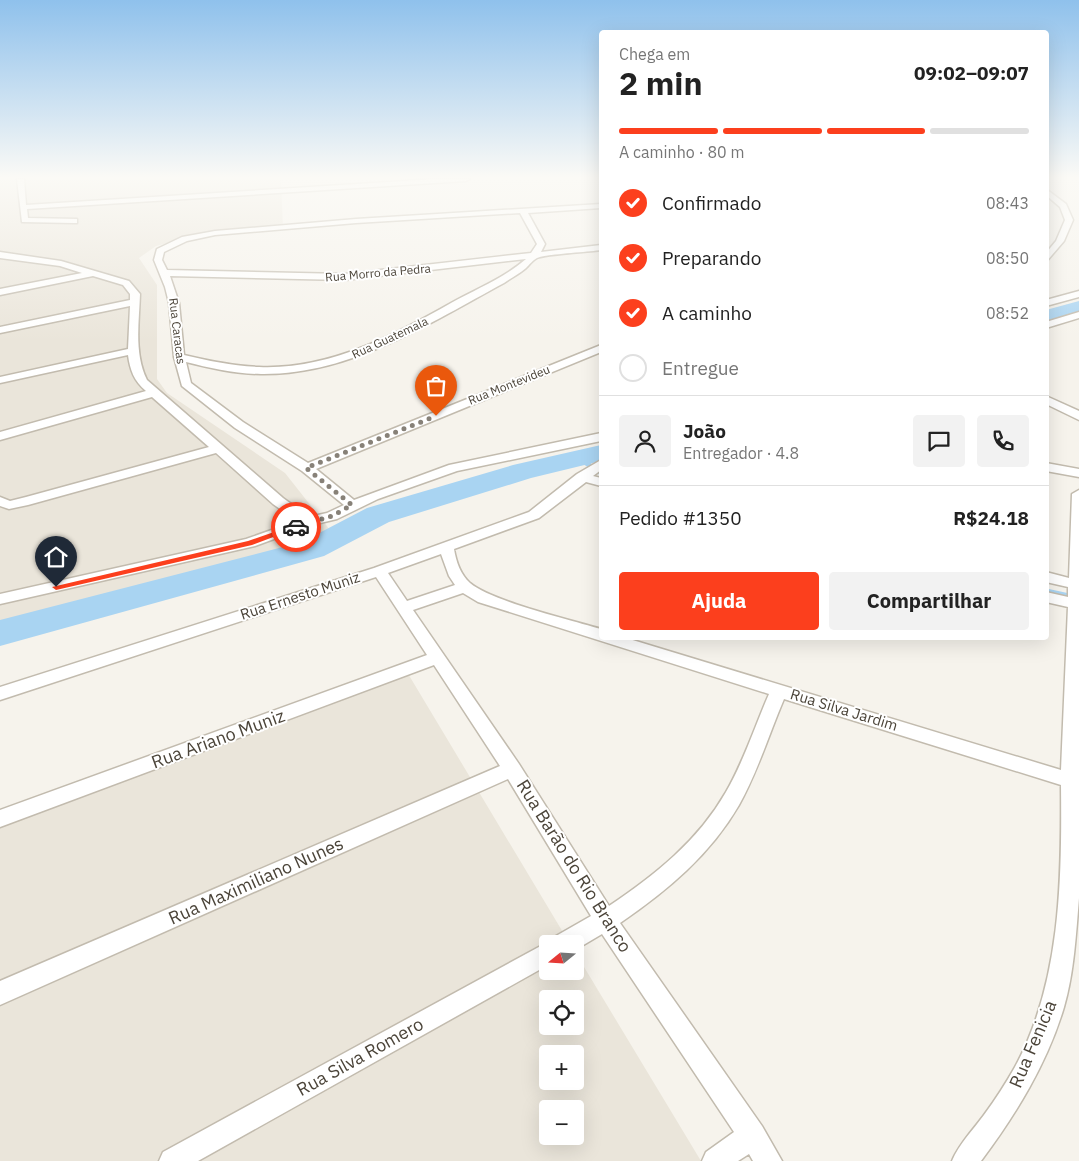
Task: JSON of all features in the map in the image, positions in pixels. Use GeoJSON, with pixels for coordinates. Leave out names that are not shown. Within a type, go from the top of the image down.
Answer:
{"type":"FeatureCollection","features":[{"type":"Feature","properties":{"kind":"street","name":"Rua Caracas"},"geometry":{"type":"LineString","coordinates":[[213,233],[172,243],[160,251],[158,260],[170,287],[174,303],[179,357],[186,384],[191,390],[239,425],[306,468],[352,505]]}},
{"type":"Feature","properties":{"kind":"street"},"geometry":{"type":"LineString","coordinates":[[535,233],[541,244],[536,256]]}},
{"type":"Feature","properties":{"kind":"street"},"geometry":{"type":"LineString","coordinates":[[1049,255],[1063,233]]}},
{"type":"Feature","properties":{"kind":"street","name":"Rua Morro da Pedra"},"geometry":{"type":"LineString","coordinates":[[541,244],[563,253]]}},
{"type":"Feature","properties":{"kind":"street","name":"Rua Morro da Pedra"},"geometry":{"type":"LineString","coordinates":[[163,273],[345,278],[599,248]]}},
{"type":"Feature","properties":{"kind":"street"},"geometry":{"type":"LineString","coordinates":[[0,255],[47,261],[126,283],[135,294],[133,351],[138,374],[152,393],[219,448],[278,501],[307,522]]}},
{"type":"Feature","properties":{"kind":"street","name":"Rua Guatemala"},"geometry":{"type":"LineString","coordinates":[[179,357],[204,364],[245,370],[302,367],[348,358],[378,346],[427,321],[536,256]]}},
{"type":"Feature","properties":{"kind":"street"},"geometry":{"type":"LineString","coordinates":[[0,292],[94,273]]}},
{"type":"Feature","properties":{"kind":"street"},"geometry":{"type":"LineString","coordinates":[[1049,302],[1079,294]]}},
{"type":"Feature","properties":{"kind":"street"},"geometry":{"type":"LineString","coordinates":[[0,330],[135,302]]}},
{"type":"Feature","properties":{"kind":"street"},"geometry":{"type":"LineString","coordinates":[[1049,324],[1079,316]]}},
{"type":"Feature","properties":{"kind":"street"},"geometry":{"type":"LineString","coordinates":[[1068,320],[1079,325]]}},
{"type":"Feature","properties":{"kind":"street","name":"Rua Montevideu"},"geometry":{"type":"LineString","coordinates":[[306,468],[599,349]]}},
{"type":"Feature","properties":{"kind":"street"},"geometry":{"type":"LineString","coordinates":[[0,380],[133,351]]}},
{"type":"Feature","properties":{"kind":"street"},"geometry":{"type":"LineString","coordinates":[[0,436],[152,393]]}},
{"type":"Feature","properties":{"kind":"street"},"geometry":{"type":"LineString","coordinates":[[1049,401],[1079,416]]}},
{"type":"Feature","properties":{"kind":"street"},"geometry":{"type":"LineString","coordinates":[[0,599],[250,543],[307,522],[332,516],[352,505],[417,480],[463,466],[548,450],[599,437]]}},
{"type":"Feature","properties":{"kind":"street"},"geometry":{"type":"LineString","coordinates":[[0,501],[9,505],[28,502],[219,448]]}},
{"type":"Feature","properties":{"kind":"street"},"geometry":{"type":"LineString","coordinates":[[1049,468],[1079,473]]}},
{"type":"Feature","properties":{"kind":"street","name":"Rua Ernesto Muniz"},"geometry":{"type":"LineString","coordinates":[[0,694],[379,571],[534,515],[593,470]]}},
{"type":"Feature","properties":{"kind":"street","name":"Rua Fenicia"},"geometry":{"type":"LineString","coordinates":[[964,1161],[994,1122],[1024,1075],[1052,1007],[1066,940],[1075,781],[1076,594],[1079,494]]}},
{"type":"Feature","properties":{"kind":"street"},"geometry":{"type":"LineString","coordinates":[[447,547],[449,561],[465,587],[483,598],[599,634]]}},
{"type":"Feature","properties":{"kind":"street","name":"Rua Barão do Rio Branco"},"geometry":{"type":"LineString","coordinates":[[379,571],[512,769],[606,921],[769,1161]]}},
{"type":"Feature","properties":{"kind":"street"},"geometry":{"type":"LineString","coordinates":[[1049,578],[1076,594]]}},
{"type":"Feature","properties":{"kind":"street"},"geometry":{"type":"LineString","coordinates":[[403,608],[465,587]]}},
{"type":"Feature","properties":{"kind":"street"},"geometry":{"type":"LineString","coordinates":[[1049,596],[1076,594]]}},
{"type":"Feature","properties":{"kind":"street","name":"Rua Silva Jardim"},"geometry":{"type":"LineString","coordinates":[[616,640],[1075,781]]}},
{"type":"Feature","properties":{"kind":"street","name":"Rua Ariano Muniz"},"geometry":{"type":"LineString","coordinates":[[0,820],[436,658]]}},
{"type":"Feature","properties":{"kind":"street"},"geometry":{"type":"LineString","coordinates":[[580,935],[606,921],[673,872],[709,835],[733,798],[779,690]]}},
{"type":"Feature","properties":{"kind":"street","name":"Rua Maximiliano Nunes"},"geometry":{"type":"LineString","coordinates":[[0,992],[512,769]]}},
{"type":"Feature","properties":{"kind":"street","name":"Rua Silva Romero"},"geometry":{"type":"LineString","coordinates":[[172,1161],[539,958]]}},
{"type":"Feature","properties":{"kind":"street"},"geometry":{"type":"LineString","coordinates":[[715,1161],[752,1135]]}},
{"type":"Feature","properties":{"kind":"shaded area"},"geometry":{"type":"Polygon","coordinates":[[[0,233],[241,233],[191,237],[156,246],[139,258],[157,285],[157,379],[167,393],[285,473],[334,535],[0,636],[0,233]]]}},
{"type":"Feature","properties":{"kind":"shaded area"},"geometry":{"type":"Polygon","coordinates":[[[407,672],[565,935],[539,935],[539,980],[584,980],[584,967],[701,1161],[0,1161],[0,826],[407,672]]]}},
{"type":"Feature","properties":{"kind":"waterway"},"geometry":{"type":"LineString","coordinates":[[1049,316],[1079,307]]}},
{"type":"Feature","properties":{"kind":"waterway"},"geometry":{"type":"LineString","coordinates":[[0,633],[313,549],[378,515],[523,471],[599,453]]}},
{"type":"Feature","properties":{"kind":"waterway"},"geometry":{"type":"LineString","coordinates":[[580,459],[599,472]]}},
{"type":"Feature","properties":{"kind":"waterway"},"geometry":{"type":"LineString","coordinates":[[1049,592],[1079,598]]}},
{"type":"Feature","properties":{"kind":"way so far"},"geometry":{"type":"LineString","coordinates":[[296,527],[307,522],[332,516],[352,505],[306,468],[436,416]]}},
{"type":"Feature","properties":{"kind":"route"},"geometry":{"type":"LineString","coordinates":[[56,587],[250,543],[296,527]]}}]}
